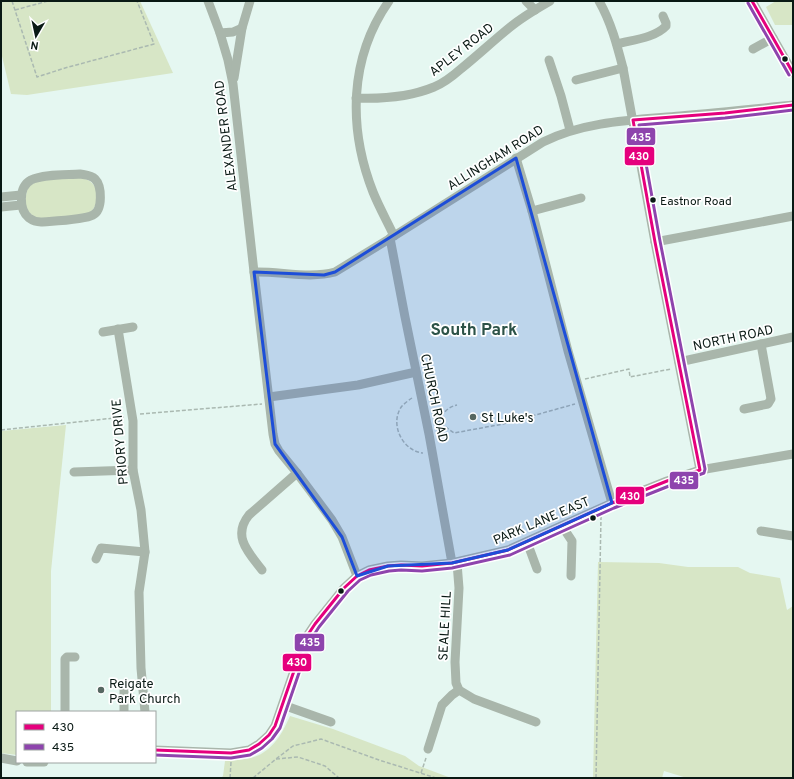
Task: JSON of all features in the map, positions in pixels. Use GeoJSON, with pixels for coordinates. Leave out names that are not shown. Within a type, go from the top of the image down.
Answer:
{"type":"FeatureCollection","features":[{"type":"Feature","properties":{"kind":"street","name":"ALEXANDER ROAD"},"geometry":{"type":"LineString","coordinates":[[208,1],[220,32],[233,84],[275,444],[332,520],[342,537],[357,576]]}},
{"type":"Feature","properties":{"kind":"street"},"geometry":{"type":"LineString","coordinates":[[233,84],[242,28],[250,1]]}},
{"type":"Feature","properties":{"kind":"street","name":"CHURCH ROAD"},"geometry":{"type":"LineString","coordinates":[[389,1],[365,50],[357,86],[356,114],[358,134],[363,160],[373,192],[392,237],[405,317],[455,563]]}},
{"type":"Feature","properties":{"kind":"street"},"geometry":{"type":"LineString","coordinates":[[526,1],[535,10]]}},
{"type":"Feature","properties":{"kind":"street","name":"APLEY ROAD"},"geometry":{"type":"LineString","coordinates":[[356,98],[372,99],[392,97],[435,87],[458,72],[510,28],[550,1]]}},
{"type":"Feature","properties":{"kind":"street"},"geometry":{"type":"LineString","coordinates":[[599,1],[611,27],[623,68],[700,470]]}},
{"type":"Feature","properties":{"kind":"street"},"geometry":{"type":"LineString","coordinates":[[752,1],[793,73]]}},
{"type":"Feature","properties":{"kind":"street"},"geometry":{"type":"LineString","coordinates":[[617,44],[659,32],[666,26],[663,16]]}},
{"type":"Feature","properties":{"kind":"street"},"geometry":{"type":"LineString","coordinates":[[220,32],[233,32],[242,28]]}},
{"type":"Feature","properties":{"kind":"street"},"geometry":{"type":"LineString","coordinates":[[753,49],[773,38]]}},
{"type":"Feature","properties":{"kind":"street"},"geometry":{"type":"LineString","coordinates":[[549,60],[570,130]]}},
{"type":"Feature","properties":{"kind":"street"},"geometry":{"type":"LineString","coordinates":[[576,80],[623,68]]}},
{"type":"Feature","properties":{"kind":"street","name":"ALLINGHAM ROAD"},"geometry":{"type":"LineString","coordinates":[[254,272],[324,275],[335,272],[516,158],[543,142],[570,130],[633,120],[725,113],[793,105]]}},
{"type":"Feature","properties":{"kind":"street"},"geometry":{"type":"LineString","coordinates":[[516,158],[532,211],[568,351],[612,503]]}},
{"type":"Feature","properties":{"kind":"street"},"geometry":{"type":"LineString","coordinates":[[80,174],[88,175],[94,178],[98,184],[100,202],[99,207],[93,216],[41,222],[30,219],[25,214],[21,200],[27,182],[59,175],[80,174]]}},
{"type":"Feature","properties":{"kind":"street"},"geometry":{"type":"LineString","coordinates":[[1,197],[21,200]]}},
{"type":"Feature","properties":{"kind":"street"},"geometry":{"type":"LineString","coordinates":[[532,211],[581,198]]}},
{"type":"Feature","properties":{"kind":"street"},"geometry":{"type":"LineString","coordinates":[[1,207],[21,200]]}},
{"type":"Feature","properties":{"kind":"street"},"geometry":{"type":"LineString","coordinates":[[656,242],[793,216]]}},
{"type":"Feature","properties":{"kind":"street"},"geometry":{"type":"LineString","coordinates":[[103,332],[133,327]]}},
{"type":"Feature","properties":{"kind":"street","name":"PRIORY DRIVE"},"geometry":{"type":"LineString","coordinates":[[118,330],[133,421],[133,470],[141,510],[145,552],[139,592],[141,668],[145,711]]}},
{"type":"Feature","properties":{"kind":"street","name":"NORTH ROAD"},"geometry":{"type":"LineString","coordinates":[[680,365],[761,344],[793,338]]}},
{"type":"Feature","properties":{"kind":"street"},"geometry":{"type":"LineString","coordinates":[[744,409],[768,404],[771,399],[761,344]]}},
{"type":"Feature","properties":{"kind":"street"},"geometry":{"type":"LineString","coordinates":[[269,400],[358,385],[416,372]]}},
{"type":"Feature","properties":{"kind":"street","name":"PARK LANE EAST"},"geometry":{"type":"LineString","coordinates":[[156,750],[231,753],[249,750],[259,744],[269,735],[275,726],[305,640],[315,624],[344,588],[357,576],[369,570],[388,566],[422,566],[455,563],[508,550],[602,509],[612,503],[667,481],[700,470],[793,454]]}},
{"type":"Feature","properties":{"kind":"street"},"geometry":{"type":"LineString","coordinates":[[74,472],[133,470]]}},
{"type":"Feature","properties":{"kind":"street"},"geometry":{"type":"LineString","coordinates":[[262,570],[242,543],[241,532],[244,520],[297,473]]}},
{"type":"Feature","properties":{"kind":"street"},"geometry":{"type":"LineString","coordinates":[[562,526],[572,541],[571,576]]}},
{"type":"Feature","properties":{"kind":"street"},"geometry":{"type":"LineString","coordinates":[[761,530],[793,536]]}},
{"type":"Feature","properties":{"kind":"street"},"geometry":{"type":"LineString","coordinates":[[527,542],[537,569]]}},
{"type":"Feature","properties":{"kind":"street"},"geometry":{"type":"LineString","coordinates":[[96,559],[99,545],[145,552]]}},
{"type":"Feature","properties":{"kind":"street","name":"SEALE HILL"},"geometry":{"type":"LineString","coordinates":[[455,563],[459,588],[455,677],[459,690]]}},
{"type":"Feature","properties":{"kind":"street"},"geometry":{"type":"LineString","coordinates":[[65,711],[65,659],[67,657],[75,657]]}},
{"type":"Feature","properties":{"kind":"street"},"geometry":{"type":"LineString","coordinates":[[124,689],[124,711]]}},
{"type":"Feature","properties":{"kind":"street"},"geometry":{"type":"LineString","coordinates":[[428,749],[442,705],[459,690],[474,700],[536,722]]}},
{"type":"Feature","properties":{"kind":"street"},"geometry":{"type":"LineString","coordinates":[[283,705],[331,722]]}},
{"type":"Feature","properties":{"kind":"street"},"geometry":{"type":"LineString","coordinates":[[1,758],[16,761]]}},
{"type":"Feature","properties":{"kind":"path"},"geometry":{"type":"LineString","coordinates":[[12,1],[37,77],[154,44],[137,1]]}},
{"type":"Feature","properties":{"kind":"path"},"geometry":{"type":"LineString","coordinates":[[15,10],[48,1]]}},
{"type":"Feature","properties":{"kind":"path"},"geometry":{"type":"LineString","coordinates":[[577,380],[629,369],[630,377],[680,365]]}},
{"type":"Feature","properties":{"kind":"path"},"geometry":{"type":"LineString","coordinates":[[421,395],[413,397],[402,406],[397,418],[399,434],[408,447],[415,452],[433,453]]}},
{"type":"Feature","properties":{"kind":"path"},"geometry":{"type":"LineString","coordinates":[[1,430],[269,400]]}},
{"type":"Feature","properties":{"kind":"path"},"geometry":{"type":"LineString","coordinates":[[426,422],[439,422],[454,433],[503,424],[583,402]]}},
{"type":"Feature","properties":{"kind":"path"},"geometry":{"type":"LineString","coordinates":[[439,422],[440,418],[447,409],[457,404]]}},
{"type":"Feature","properties":{"kind":"path"},"geometry":{"type":"LineString","coordinates":[[596,778],[602,509]]}},
{"type":"Feature","properties":{"kind":"path"},"geometry":{"type":"LineString","coordinates":[[253,778],[293,746],[321,739],[379,760],[436,778]]}},
{"type":"Feature","properties":{"kind":"path"},"geometry":{"type":"LineString","coordinates":[[421,773],[428,749]]}},
{"type":"Feature","properties":{"kind":"path"},"geometry":{"type":"LineString","coordinates":[[230,778],[231,753]]}},
{"type":"Feature","properties":{"kind":"path"},"geometry":{"type":"LineString","coordinates":[[276,759],[298,757],[325,766],[339,778]]}},
{"type":"Feature","properties":{"kind":"highlighted area"},"geometry":{"type":"Polygon","coordinates":[[[516,158],[612,503],[508,550],[452,563],[388,566],[357,576],[342,537],[275,444],[254,272],[324,275],[335,272],[516,158]]]}},
{"type":"Feature","properties":{"kind":"green space"},"geometry":{"type":"Polygon","coordinates":[[[1,1],[140,1],[173,73],[27,95],[11,94],[1,52],[1,1]]]}},
{"type":"Feature","properties":{"kind":"green space"},"geometry":{"type":"Polygon","coordinates":[[[776,1],[793,1],[793,25],[775,25],[766,7],[776,1]]]}},
{"type":"Feature","properties":{"kind":"green space"},"geometry":{"type":"Polygon","coordinates":[[[80,178],[90,181],[96,189],[96,205],[89,213],[83,216],[50,219],[35,217],[29,212],[26,205],[25,200],[27,190],[31,185],[41,180],[80,178]]]}},
{"type":"Feature","properties":{"kind":"green space"},"geometry":{"type":"Polygon","coordinates":[[[66,425],[51,571],[51,711],[16,711],[16,755],[1,753],[1,431],[66,425]]]}},
{"type":"Feature","properties":{"kind":"green space"},"geometry":{"type":"Polygon","coordinates":[[[598,562],[659,563],[688,567],[738,567],[750,573],[780,578],[787,610],[793,606],[793,778],[687,778],[664,771],[662,778],[593,778],[598,562]]]}},
{"type":"Feature","properties":{"kind":"green space"},"geometry":{"type":"Polygon","coordinates":[[[290,716],[333,729],[405,756],[419,766],[451,778],[221,778],[223,776],[225,761],[251,758],[261,754],[272,746],[281,734],[290,716]]]}},
{"type":"Feature","properties":{"kind":"transit line","name":"430"},"geometry":{"type":"LineString","coordinates":[[752,1],[793,73]]}},
{"type":"Feature","properties":{"kind":"transit line","name":"435"},"geometry":{"type":"LineString","coordinates":[[748,3],[789,75]]}},
{"type":"Feature","properties":{"kind":"transit line","name":"430"},"geometry":{"type":"LineString","coordinates":[[156,750],[231,753],[249,750],[259,744],[269,735],[275,726],[305,639],[344,588],[357,576],[369,570],[388,566],[422,566],[452,563],[508,550],[612,503],[667,481],[700,470],[655,242],[633,120],[725,113],[793,105]]}},
{"type":"Feature","properties":{"kind":"transit line","name":"435"},"geometry":{"type":"LineString","coordinates":[[156,755],[231,758],[250,755],[262,748],[272,739],[280,728],[310,641],[319,627],[348,591],[360,580],[371,575],[389,571],[422,571],[452,568],[510,555],[614,508],[704,473],[705,469],[660,241],[639,125],[725,118],[793,110]]}},
{"type":"Feature","properties":{"kind":"place","name":"Eastnor Road"},"geometry":{"type":"Point","coordinates":[653,200]}},
{"type":"Feature","properties":{"kind":"place","name":"St Luke's"},"geometry":{"type":"Point","coordinates":[473,417]}},
{"type":"Feature","properties":{"kind":"place","name":"Reigate Park Church"},"geometry":{"type":"Point","coordinates":[101,690]}},
{"type":"Feature","properties":{"kind":"district","name":"South Park"},"geometry":{"type":"Point","coordinates":[474,329]}}]}
